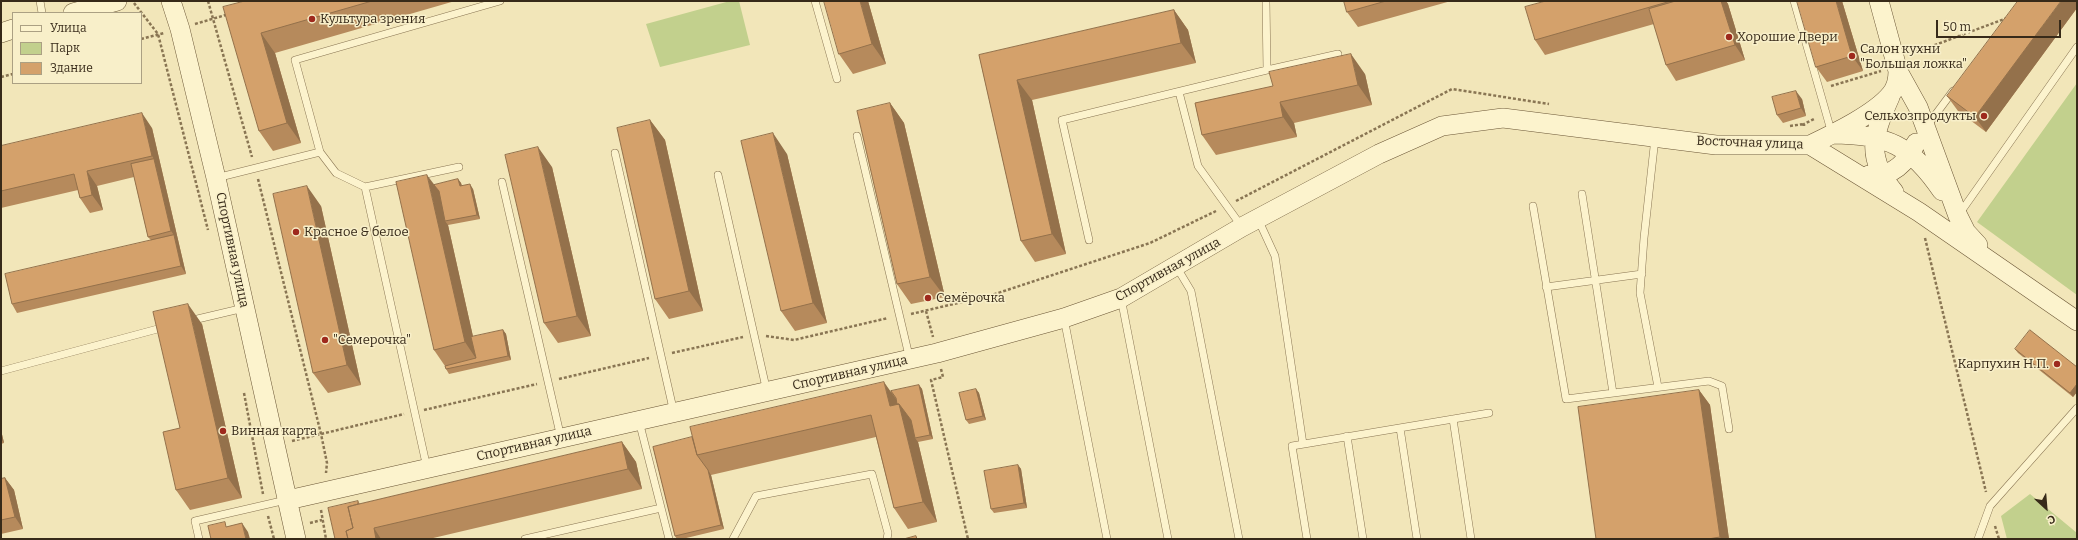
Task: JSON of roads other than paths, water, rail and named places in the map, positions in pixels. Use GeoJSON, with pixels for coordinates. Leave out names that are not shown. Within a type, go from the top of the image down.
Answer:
{"type":"FeatureCollection","features":[{"type":"Feature","properties":{"kind":"street"},"geometry":{"type":"LineString","coordinates":[[77,12],[117,1]]}},
{"type":"Feature","properties":{"kind":"street","name":"Спортивная улица"},"geometry":{"type":"LineString","coordinates":[[172,1],[216,178],[296,539]]}},
{"type":"Feature","properties":{"kind":"street"},"geometry":{"type":"LineString","coordinates":[[1879,1],[1897,65],[1918,107],[1956,212],[1966,232],[1990,260]]}},
{"type":"Feature","properties":{"kind":"street"},"geometry":{"type":"LineString","coordinates":[[1,33],[12,29]]}},
{"type":"Feature","properties":{"kind":"street"},"geometry":{"type":"LineString","coordinates":[[1897,65],[1898,80],[1881,118],[1875,138],[1874,157],[1881,174],[1893,192],[1919,212]]}},
{"type":"Feature","properties":{"kind":"street"},"geometry":{"type":"LineString","coordinates":[[1810,145],[1832,134],[1874,108],[1892,94]]}},
{"type":"Feature","properties":{"kind":"street"},"geometry":{"type":"LineString","coordinates":[[1858,174],[1873,176],[1895,170],[1904,163],[1911,154],[1919,128],[1918,107]]}},
{"type":"Feature","properties":{"kind":"street","name":"Восточная улица"},"geometry":{"type":"LineString","coordinates":[[1379,154],[1442,126],[1503,118],[1656,138],[1716,144],[1810,145],[1919,212],[2077,321]]}},
{"type":"Feature","properties":{"kind":"street"},"geometry":{"type":"LineString","coordinates":[[1832,134],[1875,138],[1896,144],[1911,154],[1930,173],[1956,212]]}},
{"type":"Feature","properties":{"kind":"street","name":"Спортивная улица"},"geometry":{"type":"LineString","coordinates":[[288,500],[937,354],[1064,318],[1121,298],[1250,223],[1379,154]]}},
{"type":"Feature","properties":{"kind":"lane"},"geometry":{"type":"LineString","coordinates":[[40,1],[42,12]]}},
{"type":"Feature","properties":{"kind":"lane"},"geometry":{"type":"LineString","coordinates":[[459,166],[365,187],[336,173],[320,152],[295,60],[500,1]]}},
{"type":"Feature","properties":{"kind":"lane"},"geometry":{"type":"LineString","coordinates":[[815,1],[837,79]]}},
{"type":"Feature","properties":{"kind":"lane"},"geometry":{"type":"LineString","coordinates":[[1266,1],[1267,70]]}},
{"type":"Feature","properties":{"kind":"lane"},"geometry":{"type":"LineString","coordinates":[[1794,1],[1832,134]]}},
{"type":"Feature","properties":{"kind":"lane"},"geometry":{"type":"LineString","coordinates":[[1956,212],[2077,47]]}},
{"type":"Feature","properties":{"kind":"lane"},"geometry":{"type":"LineString","coordinates":[[1089,240],[1062,120],[1338,54]]}},
{"type":"Feature","properties":{"kind":"lane"},"geometry":{"type":"LineString","coordinates":[[1926,128],[1958,85]]}},
{"type":"Feature","properties":{"kind":"lane"},"geometry":{"type":"LineString","coordinates":[[1179,92],[1198,166],[1227,206],[1250,223],[1275,256],[1303,444]]}},
{"type":"Feature","properties":{"kind":"lane"},"geometry":{"type":"LineString","coordinates":[[857,136],[910,360]]}},
{"type":"Feature","properties":{"kind":"lane"},"geometry":{"type":"LineString","coordinates":[[1656,138],[1644,238],[1640,293],[1658,387]]}},
{"type":"Feature","properties":{"kind":"lane"},"geometry":{"type":"LineString","coordinates":[[216,178],[320,152]]}},
{"type":"Feature","properties":{"kind":"lane"},"geometry":{"type":"LineString","coordinates":[[614,154],[674,413]]}},
{"type":"Feature","properties":{"kind":"lane"},"geometry":{"type":"LineString","coordinates":[[718,175],[767,392]]}},
{"type":"Feature","properties":{"kind":"lane"},"geometry":{"type":"LineString","coordinates":[[502,182],[561,438]]}},
{"type":"Feature","properties":{"kind":"lane"},"geometry":{"type":"LineString","coordinates":[[365,187],[427,468]]}},
{"type":"Feature","properties":{"kind":"lane"},"geometry":{"type":"LineString","coordinates":[[1582,194],[1613,393]]}},
{"type":"Feature","properties":{"kind":"lane"},"geometry":{"type":"LineString","coordinates":[[1533,206],[1566,399],[1709,381],[1722,386],[1729,429]]}},
{"type":"Feature","properties":{"kind":"lane"},"geometry":{"type":"LineString","coordinates":[[1176,266],[1191,291],[1238,539]]}},
{"type":"Feature","properties":{"kind":"lane"},"geometry":{"type":"LineString","coordinates":[[1546,287],[1642,274]]}},
{"type":"Feature","properties":{"kind":"lane"},"geometry":{"type":"LineString","coordinates":[[1121,298],[1168,539]]}},
{"type":"Feature","properties":{"kind":"lane"},"geometry":{"type":"LineString","coordinates":[[182,323],[244,308]]}},
{"type":"Feature","properties":{"kind":"lane"},"geometry":{"type":"LineString","coordinates":[[1064,318],[1107,539]]}},
{"type":"Feature","properties":{"kind":"lane"},"geometry":{"type":"LineString","coordinates":[[1,371],[174,325]]}},
{"type":"Feature","properties":{"kind":"lane"},"geometry":{"type":"LineString","coordinates":[[1978,539],[1990,506],[2077,408]]}},
{"type":"Feature","properties":{"kind":"lane"},"geometry":{"type":"LineString","coordinates":[[1307,539],[1292,446],[1489,413]]}},
{"type":"Feature","properties":{"kind":"lane"},"geometry":{"type":"LineString","coordinates":[[1453,419],[1471,539]]}},
{"type":"Feature","properties":{"kind":"lane"},"geometry":{"type":"LineString","coordinates":[[639,421],[669,539]]}},
{"type":"Feature","properties":{"kind":"lane"},"geometry":{"type":"LineString","coordinates":[[1400,428],[1417,539]]}},
{"type":"Feature","properties":{"kind":"lane"},"geometry":{"type":"LineString","coordinates":[[1347,436],[1363,539]]}},
{"type":"Feature","properties":{"kind":"lane"},"geometry":{"type":"LineString","coordinates":[[733,539],[756,496],[872,474],[888,533],[886,539]]}},
{"type":"Feature","properties":{"kind":"lane"},"geometry":{"type":"LineString","coordinates":[[200,539],[195,521],[288,500]]}},
{"type":"Feature","properties":{"kind":"lane"},"geometry":{"type":"LineString","coordinates":[[525,539],[661,508]]}},
{"type":"Feature","properties":{"kind":"place","name":"Культура зрения"},"geometry":{"type":"Point","coordinates":[312,19]}},
{"type":"Feature","properties":{"kind":"place","name":"Хорошие Двери"},"geometry":{"type":"Point","coordinates":[1729,37]}},
{"type":"Feature","properties":{"kind":"place","name":"Салон кухни \"Большая ложка\""},"geometry":{"type":"Point","coordinates":[1852,56]}},
{"type":"Feature","properties":{"kind":"place","name":"Сельхозпродукты"},"geometry":{"type":"Point","coordinates":[1984,116]}},
{"type":"Feature","properties":{"kind":"place","name":"Красное & белое"},"geometry":{"type":"Point","coordinates":[296,232]}},
{"type":"Feature","properties":{"kind":"place","name":"Семёрочка"},"geometry":{"type":"Point","coordinates":[928,298]}},
{"type":"Feature","properties":{"kind":"place","name":"\"Семерочка\""},"geometry":{"type":"Point","coordinates":[325,340]}},
{"type":"Feature","properties":{"kind":"place","name":"Карпухин Н.П."},"geometry":{"type":"Point","coordinates":[2057,364]}},
{"type":"Feature","properties":{"kind":"place","name":"Винная карта"},"geometry":{"type":"Point","coordinates":[223,431]}}]}
